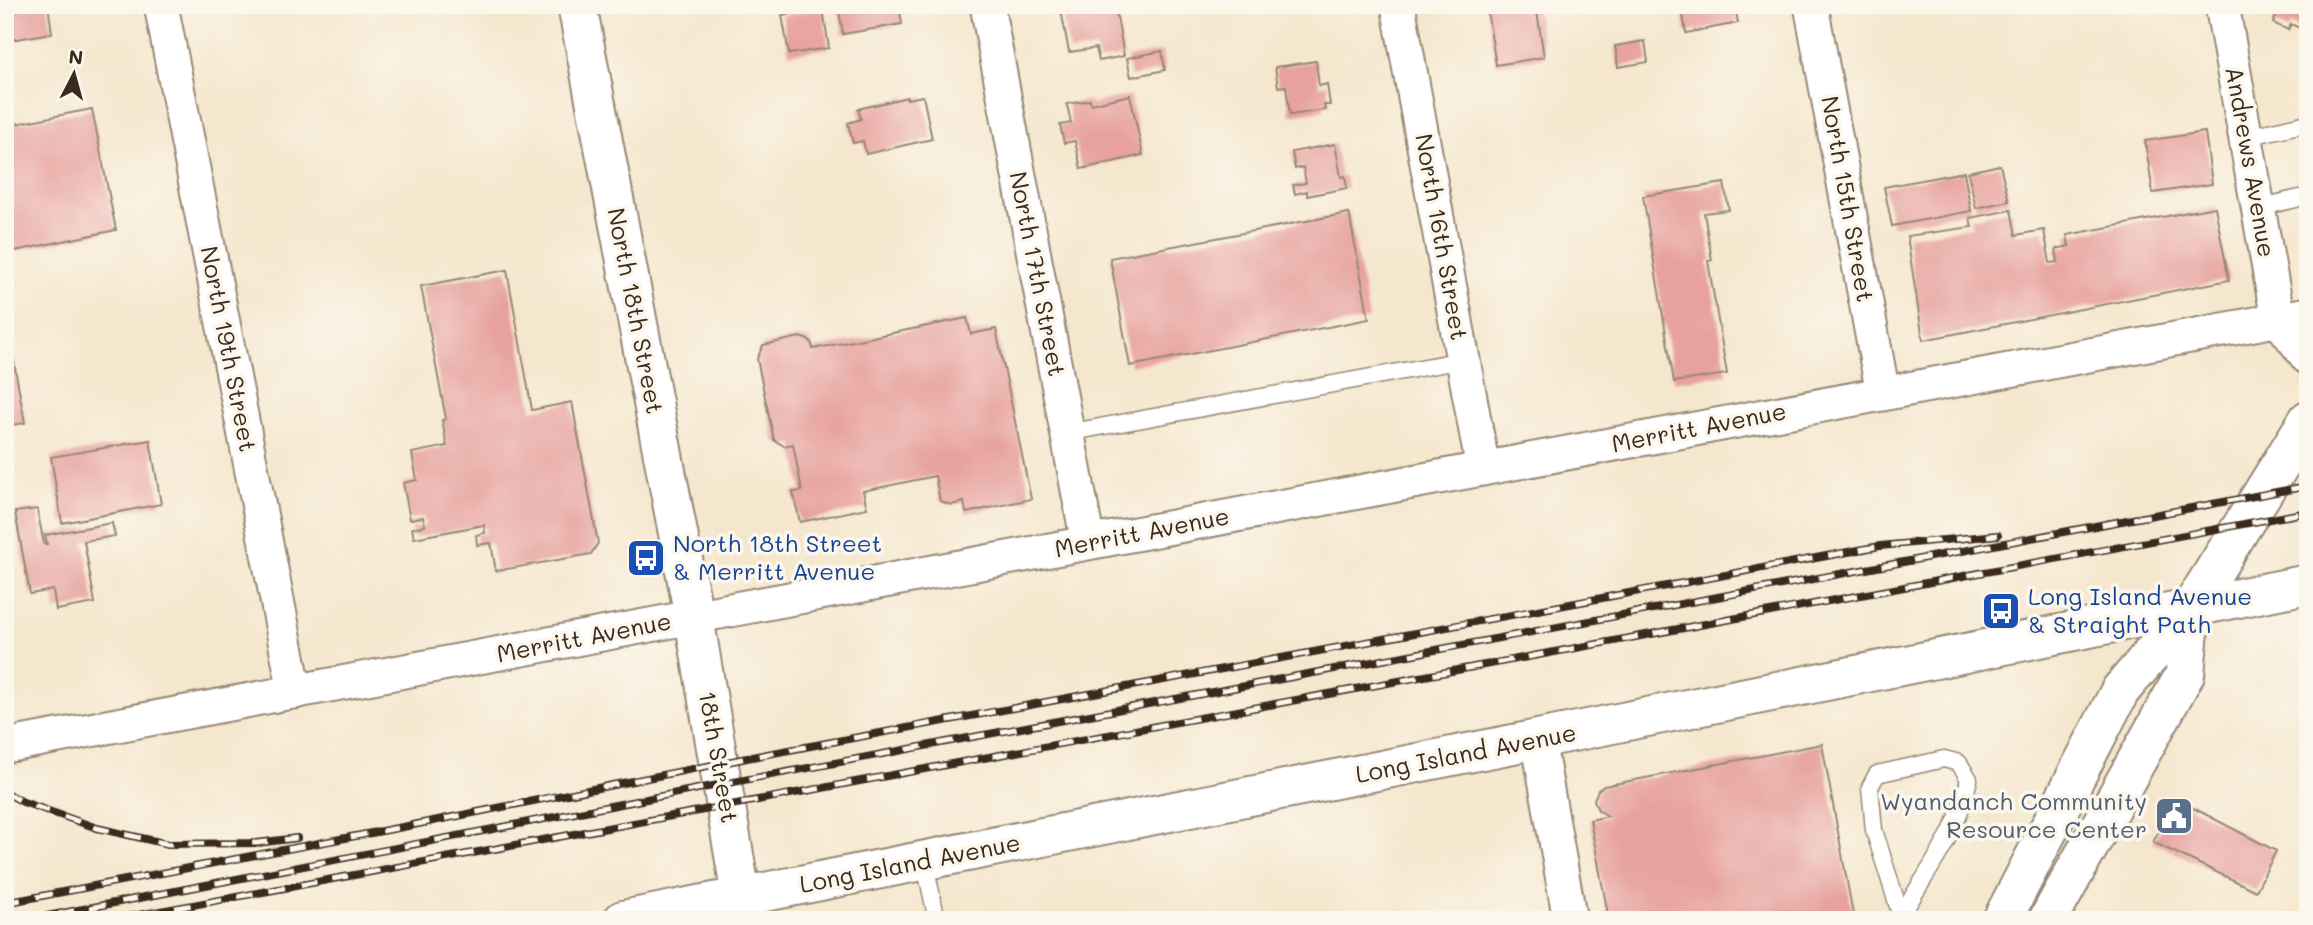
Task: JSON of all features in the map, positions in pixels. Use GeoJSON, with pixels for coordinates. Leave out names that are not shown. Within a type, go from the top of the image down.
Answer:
{"type":"FeatureCollection","features":[{"type":"Feature","properties":{"kind":"street","name":"North 19th Street"},"geometry":{"type":"LineString","coordinates":[[161,5],[295,692]]}},
{"type":"Feature","properties":{"kind":"street","name":"North 18th Street"},"geometry":{"type":"LineString","coordinates":[[577,5],[694,617]]}},
{"type":"Feature","properties":{"kind":"street","name":"North 17th Street"},"geometry":{"type":"LineString","coordinates":[[987,5],[1088,543]]}},
{"type":"Feature","properties":{"kind":"street","name":"North 16th Street"},"geometry":{"type":"LineString","coordinates":[[1398,5],[1483,469]]}},
{"type":"Feature","properties":{"kind":"street","name":"North 15th Street"},"geometry":{"type":"LineString","coordinates":[[1811,5],[1883,394]]}},
{"type":"Feature","properties":{"kind":"street","name":"Andrews Avenue"},"geometry":{"type":"LineString","coordinates":[[2222,5],[2258,208],[2293,317]]}},
{"type":"Feature","properties":{"kind":"street","name":"Merritt Avenue"},"geometry":{"type":"LineString","coordinates":[[5,746],[2293,317]]}},
{"type":"Feature","properties":{"kind":"street"},"geometry":{"type":"LineString","coordinates":[[2293,317],[2308,358]]}},
{"type":"Feature","properties":{"kind":"street"},"geometry":{"type":"LineString","coordinates":[[2002,920],[2120,691],[2191,608],[2308,420]]}},
{"type":"Feature","properties":{"kind":"street","name":"Long Island Avenue"},"geometry":{"type":"LineString","coordinates":[[623,920],[743,908],[924,860],[2308,584]]}},
{"type":"Feature","properties":{"kind":"street"},"geometry":{"type":"LineString","coordinates":[[2048,920],[2185,674],[2191,608]]}},
{"type":"Feature","properties":{"kind":"street","name":"18th Street"},"geometry":{"type":"LineString","coordinates":[[694,617],[743,908]]}},
{"type":"Feature","properties":{"kind":"street"},"geometry":{"type":"LineString","coordinates":[[1538,739],[1570,920]]}},
{"type":"Feature","properties":{"kind":"lane"},"geometry":{"type":"LineString","coordinates":[[2246,137],[2308,123]]}},
{"type":"Feature","properties":{"kind":"lane"},"geometry":{"type":"LineString","coordinates":[[2258,208],[2308,195]]}},
{"type":"Feature","properties":{"kind":"lane"},"geometry":{"type":"LineString","coordinates":[[1067,433],[1463,359]]}},
{"type":"Feature","properties":{"kind":"lane"},"geometry":{"type":"LineString","coordinates":[[1944,760],[1959,763],[1969,779],[1964,805],[1949,838],[1900,918],[1874,830],[1870,787],[1877,774],[1944,760]]}},
{"type":"Feature","properties":{"kind":"lane"},"geometry":{"type":"LineString","coordinates":[[924,860],[937,920]]}},
{"type":"Feature","properties":{"kind":"building"},"geometry":{"type":"Polygon","coordinates":[[[5,5],[48,5],[52,33],[5,41],[5,5]]]}},
{"type":"Feature","properties":{"kind":"building"},"geometry":{"type":"Polygon","coordinates":[[[838,5],[899,5],[902,24],[843,34],[838,5]]]}},
{"type":"Feature","properties":{"kind":"building"},"geometry":{"type":"Polygon","coordinates":[[[1060,5],[1115,5],[1124,56],[1099,61],[1096,48],[1069,52],[1060,5]]]}},
{"type":"Feature","properties":{"kind":"building"},"geometry":{"type":"Polygon","coordinates":[[[1486,5],[1536,5],[1544,57],[1496,65],[1486,5]]]}},
{"type":"Feature","properties":{"kind":"building"},"geometry":{"type":"Polygon","coordinates":[[[1670,5],[1735,5],[1738,23],[1686,33],[1682,9],[1671,11],[1670,5]]]}},
{"type":"Feature","properties":{"kind":"building"},"geometry":{"type":"Polygon","coordinates":[[[2281,5],[2308,5],[2308,32],[2291,24],[2288,30],[2273,23],[2281,5]]]}},
{"type":"Feature","properties":{"kind":"building"},"geometry":{"type":"Polygon","coordinates":[[[823,9],[829,48],[789,54],[782,15],[823,9]]]}},
{"type":"Feature","properties":{"kind":"building"},"geometry":{"type":"Polygon","coordinates":[[[1645,41],[1648,62],[1618,67],[1615,46],[1645,41]]]}},
{"type":"Feature","properties":{"kind":"building"},"geometry":{"type":"Polygon","coordinates":[[[1162,51],[1165,70],[1131,77],[1127,58],[1162,51]]]}},
{"type":"Feature","properties":{"kind":"building"},"geometry":{"type":"Polygon","coordinates":[[[1316,61],[1319,86],[1327,84],[1330,105],[1324,105],[1325,110],[1290,115],[1286,86],[1278,87],[1275,67],[1316,61]]]}},
{"type":"Feature","properties":{"kind":"building"},"geometry":{"type":"Polygon","coordinates":[[[1130,95],[1143,155],[1081,169],[1075,141],[1064,143],[1060,125],[1071,123],[1067,104],[1090,100],[1091,104],[1130,95]]]}},
{"type":"Feature","properties":{"kind":"building"},"geometry":{"type":"Polygon","coordinates":[[[923,96],[932,139],[866,154],[863,141],[853,143],[848,123],[861,119],[858,109],[907,97],[923,96]]]}},
{"type":"Feature","properties":{"kind":"building"},"geometry":{"type":"Polygon","coordinates":[[[92,109],[116,230],[10,252],[5,228],[5,126],[92,109]]]}},
{"type":"Feature","properties":{"kind":"building"},"geometry":{"type":"Polygon","coordinates":[[[2205,132],[2212,184],[2153,193],[2145,141],[2205,132]]]}},
{"type":"Feature","properties":{"kind":"building"},"geometry":{"type":"Polygon","coordinates":[[[1335,144],[1341,177],[1345,176],[1347,188],[1307,196],[1307,191],[1295,194],[1293,185],[1306,183],[1303,167],[1295,169],[1292,152],[1335,144]]]}},
{"type":"Feature","properties":{"kind":"building"},"geometry":{"type":"Polygon","coordinates":[[[2000,165],[2009,201],[1976,208],[1968,172],[2000,165]]]}},
{"type":"Feature","properties":{"kind":"building"},"geometry":{"type":"Polygon","coordinates":[[[1964,172],[1971,211],[1892,226],[1884,187],[1964,172]]]}},
{"type":"Feature","properties":{"kind":"building"},"geometry":{"type":"Polygon","coordinates":[[[1724,183],[1729,210],[1704,213],[1712,260],[1708,261],[1727,374],[1674,382],[1643,196],[1724,183]]]}},
{"type":"Feature","properties":{"kind":"building"},"geometry":{"type":"Polygon","coordinates":[[[2215,207],[2229,280],[1923,340],[1907,236],[1972,227],[1970,218],[2011,210],[2016,235],[2044,230],[2050,263],[2058,262],[2056,249],[2069,246],[2067,235],[2215,207]]]}},
{"type":"Feature","properties":{"kind":"building"},"geometry":{"type":"Polygon","coordinates":[[[1349,213],[1369,319],[1130,366],[1110,258],[1349,213]]]}},
{"type":"Feature","properties":{"kind":"building"},"geometry":{"type":"Polygon","coordinates":[[[507,270],[532,410],[572,402],[598,543],[591,554],[496,571],[491,543],[477,545],[476,535],[485,533],[484,525],[414,538],[412,528],[425,526],[423,517],[410,519],[403,483],[417,480],[412,453],[447,446],[442,420],[446,419],[421,286],[507,270]]]}},
{"type":"Feature","properties":{"kind":"building"},"geometry":{"type":"Polygon","coordinates":[[[967,318],[971,334],[996,329],[1031,499],[966,513],[964,502],[951,505],[940,501],[935,476],[863,491],[867,508],[800,522],[793,492],[802,491],[793,444],[784,446],[774,440],[757,359],[763,345],[800,337],[811,341],[813,349],[967,318]]]}},
{"type":"Feature","properties":{"kind":"building"},"geometry":{"type":"Polygon","coordinates":[[[11,346],[25,423],[5,426],[5,347],[11,346]]]}},
{"type":"Feature","properties":{"kind":"building"},"geometry":{"type":"Polygon","coordinates":[[[150,440],[161,504],[62,523],[51,457],[150,440]]]}},
{"type":"Feature","properties":{"kind":"building"},"geometry":{"type":"Polygon","coordinates":[[[37,509],[44,544],[47,544],[45,535],[112,523],[115,536],[84,541],[95,603],[56,610],[53,590],[30,594],[15,512],[37,509]]]}},
{"type":"Feature","properties":{"kind":"building"},"geometry":{"type":"Polygon","coordinates":[[[1822,744],[1854,920],[1609,920],[1590,820],[1608,816],[1598,810],[1594,800],[1598,790],[1604,786],[1822,744]]]}},
{"type":"Feature","properties":{"kind":"building"},"geometry":{"type":"Polygon","coordinates":[[[2176,799],[2276,851],[2256,891],[2153,842],[2176,799]]]}},
{"type":"Feature","properties":{"kind":"railway"},"geometry":{"type":"LineString","coordinates":[[27,920],[723,784],[2308,486]]}},
{"type":"Feature","properties":{"kind":"railway"},"geometry":{"type":"LineString","coordinates":[[112,920],[2308,512]]}},
{"type":"Feature","properties":{"kind":"railway"},"geometry":{"type":"LineString","coordinates":[[5,903],[757,756],[1880,546],[1998,535]]}},
{"type":"Feature","properties":{"kind":"railway"},"geometry":{"type":"LineString","coordinates":[[5,792],[23,802],[97,828],[168,844],[257,843],[297,838]]}},
{"type":"Feature","properties":{"kind":"place","name":"North 18th Street & Merritt Avenue"},"geometry":{"type":"Point","coordinates":[646,558]}},
{"type":"Feature","properties":{"kind":"place","name":"Long Island Avenue & Straight Path"},"geometry":{"type":"Point","coordinates":[2001,611]}},
{"type":"Feature","properties":{"kind":"place","name":"Wyandanch Community Resource Center"},"geometry":{"type":"Point","coordinates":[2174,816]}}]}
